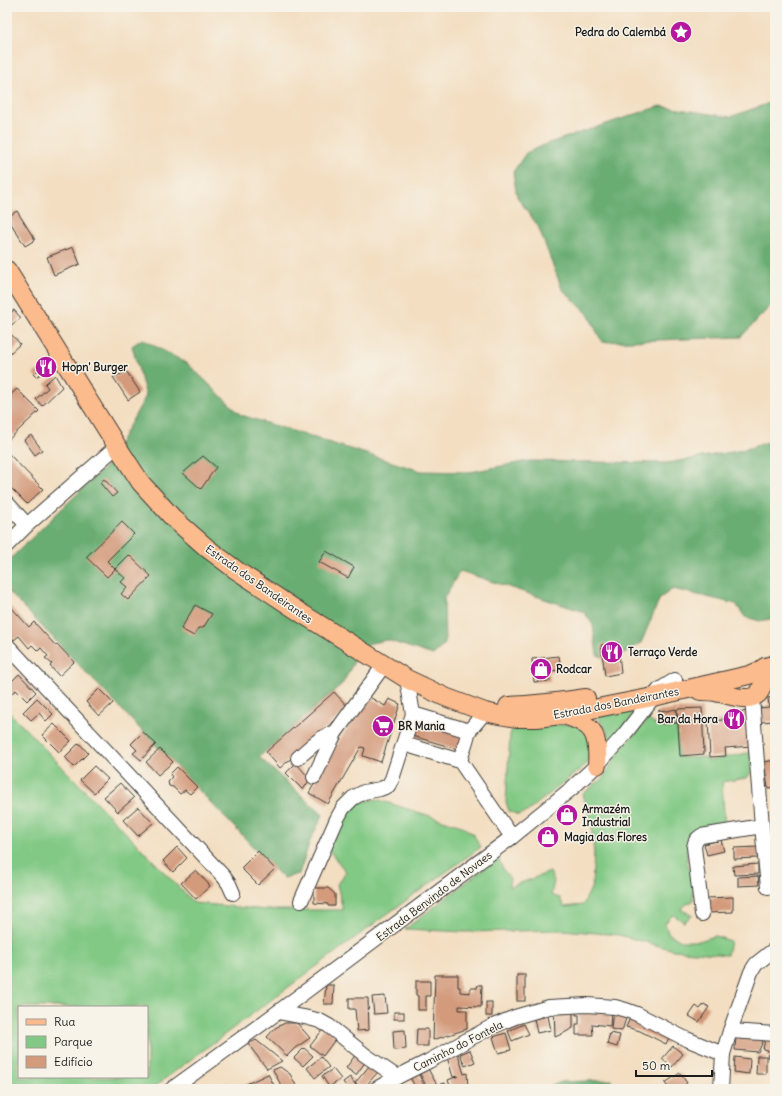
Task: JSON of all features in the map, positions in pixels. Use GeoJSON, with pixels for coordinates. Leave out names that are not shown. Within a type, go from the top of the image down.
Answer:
{"type":"FeatureCollection","features":[{"type":"Feature","properties":{"kind":"main road","name":"Estrada dos Bandeirantes"},"geometry":{"type":"LineString","coordinates":[[7,270],[116,446],[141,482],[173,518],[207,548],[236,570],[300,613],[384,665],[407,679],[445,697],[485,712],[517,718],[537,718],[562,715],[653,697],[681,685]]}},
{"type":"Feature","properties":{"kind":"main road","name":"Estrada dos Bandeirantes"},"geometry":{"type":"LineString","coordinates":[[466,704],[506,707],[548,704],[749,675],[770,665]]}},
{"type":"Feature","properties":{"kind":"main road"},"geometry":{"type":"LineString","coordinates":[[681,685],[718,692],[739,698],[752,698],[758,694],[761,689],[770,665]]}},
{"type":"Feature","properties":{"kind":"main road"},"geometry":{"type":"LineString","coordinates":[[562,715],[575,718],[584,723],[595,736],[597,743],[597,765]]}},
{"type":"Feature","properties":{"kind":"street"},"geometry":{"type":"LineString","coordinates":[[7,546],[28,525],[116,446]]}},
{"type":"Feature","properties":{"kind":"street"},"geometry":{"type":"LineString","coordinates":[[7,503],[28,525]]}},
{"type":"Feature","properties":{"kind":"street"},"geometry":{"type":"LineString","coordinates":[[7,645],[224,877],[233,893]]}},
{"type":"Feature","properties":{"kind":"street"},"geometry":{"type":"LineString","coordinates":[[314,777],[335,733],[384,665]]}},
{"type":"Feature","properties":{"kind":"street"},"geometry":{"type":"LineString","coordinates":[[301,901],[343,808],[353,798],[364,792],[388,786],[392,779],[414,714],[407,679]]}},
{"type":"Feature","properties":{"kind":"street","name":"Estrada Benvindo de Novaes"},"geometry":{"type":"LineString","coordinates":[[172,1089],[415,910],[512,837],[571,789],[597,765],[623,736],[653,697]]}},
{"type":"Feature","properties":{"kind":"street"},"geometry":{"type":"LineString","coordinates":[[752,698],[768,887]]}},
{"type":"Feature","properties":{"kind":"street"},"geometry":{"type":"LineString","coordinates":[[460,761],[469,731],[485,712]]}},
{"type":"Feature","properties":{"kind":"street"},"geometry":{"type":"LineString","coordinates":[[414,714],[469,731]]}},
{"type":"Feature","properties":{"kind":"street"},"geometry":{"type":"LineString","coordinates":[[298,758],[324,737],[335,733]]}},
{"type":"Feature","properties":{"kind":"street"},"geometry":{"type":"LineString","coordinates":[[404,744],[460,761],[512,837]]}},
{"type":"Feature","properties":{"kind":"street"},"geometry":{"type":"LineString","coordinates":[[702,914],[694,847],[695,842],[700,836],[762,826]]}},
{"type":"Feature","properties":{"kind":"street"},"geometry":{"type":"LineString","coordinates":[[721,1089],[723,1054],[750,972],[756,964],[775,949]]}},
{"type":"Feature","properties":{"kind":"street","name":"Caminho do Fontela"},"geometry":{"type":"LineString","coordinates":[[376,1089],[397,1076],[429,1061],[491,1027],[515,1017],[549,1007],[587,1005],[615,1007],[637,1014],[684,1038],[723,1054]]}},
{"type":"Feature","properties":{"kind":"street"},"geometry":{"type":"LineString","coordinates":[[278,1012],[320,1021],[329,1026],[365,1055],[397,1076]]}},
{"type":"Feature","properties":{"kind":"street"},"geometry":{"type":"LineString","coordinates":[[730,1031],[775,1034]]}},
{"type":"Feature","properties":{"kind":"green space"},"geometry":{"type":"Polygon","coordinates":[[[775,101],[775,301],[741,337],[602,342],[588,314],[562,289],[538,226],[517,197],[513,172],[526,153],[549,143],[660,106],[730,117],[775,101]]]}},
{"type":"Feature","properties":{"kind":"green space"},"geometry":{"type":"Polygon","coordinates":[[[142,339],[188,364],[241,415],[421,471],[470,472],[528,461],[667,463],[743,450],[775,440],[775,618],[760,621],[745,617],[736,604],[673,589],[660,598],[641,643],[612,660],[597,655],[593,625],[584,612],[460,571],[444,598],[445,644],[433,655],[387,640],[371,643],[358,654],[343,683],[259,757],[323,815],[310,841],[299,874],[283,878],[7,590],[7,562],[107,465],[146,396],[132,346],[142,339]]]}},
{"type":"Feature","properties":{"kind":"green space"},"geometry":{"type":"Polygon","coordinates":[[[645,702],[610,744],[606,729],[597,717],[645,702]]]}},
{"type":"Feature","properties":{"kind":"green space"},"geometry":{"type":"Polygon","coordinates":[[[7,710],[194,903],[267,910],[343,910],[337,884],[346,872],[328,849],[346,814],[360,802],[376,799],[462,826],[473,834],[481,847],[390,912],[151,1089],[7,1089],[7,710]]]}},
{"type":"Feature","properties":{"kind":"green space"},"geometry":{"type":"Polygon","coordinates":[[[648,719],[661,727],[677,727],[679,757],[704,757],[709,761],[752,752],[752,771],[747,778],[722,782],[725,828],[704,830],[691,835],[687,844],[687,863],[694,878],[693,901],[685,905],[681,910],[693,915],[684,922],[673,915],[665,923],[668,933],[681,941],[699,941],[715,936],[730,941],[727,955],[674,950],[619,935],[563,930],[464,932],[405,929],[498,858],[504,871],[510,878],[509,887],[550,872],[554,881],[551,895],[560,898],[564,907],[583,905],[592,886],[594,852],[591,822],[583,794],[603,778],[622,747],[648,719]]]}},
{"type":"Feature","properties":{"kind":"green space"},"geometry":{"type":"Polygon","coordinates":[[[520,723],[578,725],[592,737],[588,763],[527,812],[518,815],[509,811],[506,802],[510,735],[513,726],[520,723]]]}},
{"type":"Feature","properties":{"kind":"green space"},"geometry":{"type":"Polygon","coordinates":[[[612,1080],[618,1089],[544,1089],[561,1082],[612,1080]]]}},
{"type":"Feature","properties":{"kind":"building"},"geometry":{"type":"Polygon","coordinates":[[[17,211],[35,240],[25,246],[7,217],[17,211]]]}},
{"type":"Feature","properties":{"kind":"building"},"geometry":{"type":"Polygon","coordinates":[[[73,247],[80,264],[54,275],[47,257],[73,247]]]}},
{"type":"Feature","properties":{"kind":"building"},"geometry":{"type":"Polygon","coordinates":[[[14,310],[21,318],[10,326],[7,322],[7,316],[14,310]]]}},
{"type":"Feature","properties":{"kind":"building"},"geometry":{"type":"Polygon","coordinates":[[[10,333],[20,344],[8,355],[7,336],[10,333]]]}},
{"type":"Feature","properties":{"kind":"building"},"geometry":{"type":"Polygon","coordinates":[[[48,364],[50,368],[36,377],[33,374],[48,364]]]}},
{"type":"Feature","properties":{"kind":"building"},"geometry":{"type":"Polygon","coordinates":[[[127,372],[140,392],[128,400],[113,377],[127,372]]]}},
{"type":"Feature","properties":{"kind":"building"},"geometry":{"type":"Polygon","coordinates":[[[55,375],[62,387],[42,406],[36,399],[48,388],[45,384],[55,375]]]}},
{"type":"Feature","properties":{"kind":"building"},"geometry":{"type":"Polygon","coordinates":[[[17,389],[39,411],[7,441],[7,398],[17,389]]]}},
{"type":"Feature","properties":{"kind":"building"},"geometry":{"type":"Polygon","coordinates":[[[31,435],[42,450],[35,455],[24,440],[31,435]]]}},
{"type":"Feature","properties":{"kind":"building"},"geometry":{"type":"Polygon","coordinates":[[[7,452],[43,489],[27,504],[7,484],[7,452]]]}},
{"type":"Feature","properties":{"kind":"building"},"geometry":{"type":"Polygon","coordinates":[[[203,456],[216,467],[201,489],[183,473],[203,456]]]}},
{"type":"Feature","properties":{"kind":"building"},"geometry":{"type":"Polygon","coordinates":[[[104,479],[117,493],[112,497],[100,483],[104,479]]]}},
{"type":"Feature","properties":{"kind":"building"},"geometry":{"type":"Polygon","coordinates":[[[122,522],[134,534],[107,561],[115,569],[107,577],[86,557],[122,522]]]}},
{"type":"Feature","properties":{"kind":"building"},"geometry":{"type":"Polygon","coordinates":[[[326,551],[354,567],[348,578],[319,562],[326,551]]]}},
{"type":"Feature","properties":{"kind":"building"},"geometry":{"type":"Polygon","coordinates":[[[129,555],[151,576],[128,600],[121,594],[127,587],[121,582],[125,578],[115,569],[129,555]]]}},
{"type":"Feature","properties":{"kind":"building"},"geometry":{"type":"Polygon","coordinates":[[[195,605],[212,614],[203,628],[198,628],[194,636],[181,629],[195,605]]]}},
{"type":"Feature","properties":{"kind":"building"},"geometry":{"type":"Polygon","coordinates":[[[11,607],[29,627],[34,622],[56,646],[57,644],[74,662],[59,676],[50,666],[52,664],[45,658],[48,656],[41,648],[38,651],[32,645],[29,648],[19,636],[14,640],[7,632],[9,631],[7,628],[7,611],[11,607]]]}},
{"type":"Feature","properties":{"kind":"building"},"geometry":{"type":"Polygon","coordinates":[[[618,642],[621,673],[605,676],[601,645],[618,642]]]}},
{"type":"Feature","properties":{"kind":"building"},"geometry":{"type":"Polygon","coordinates":[[[559,656],[561,670],[549,671],[550,681],[534,682],[532,659],[559,656]]]}},
{"type":"Feature","properties":{"kind":"building"},"geometry":{"type":"Polygon","coordinates":[[[19,674],[36,692],[27,701],[16,690],[12,693],[7,688],[7,686],[19,674]]]}},
{"type":"Feature","properties":{"kind":"building"},"geometry":{"type":"Polygon","coordinates":[[[99,689],[113,703],[99,716],[86,702],[99,689]]]}},
{"type":"Feature","properties":{"kind":"building"},"geometry":{"type":"Polygon","coordinates":[[[334,692],[349,708],[280,768],[266,752],[334,692]]]}},
{"type":"Feature","properties":{"kind":"building"},"geometry":{"type":"Polygon","coordinates":[[[366,695],[385,706],[389,699],[400,704],[381,762],[363,756],[365,748],[361,747],[328,804],[309,793],[366,695]]]}},
{"type":"Feature","properties":{"kind":"building"},"geometry":{"type":"Polygon","coordinates":[[[775,697],[775,721],[761,722],[759,708],[769,707],[768,698],[775,697]]]}},
{"type":"Feature","properties":{"kind":"building"},"geometry":{"type":"Polygon","coordinates":[[[37,698],[53,714],[46,721],[39,713],[31,720],[23,712],[37,698]]]}},
{"type":"Feature","properties":{"kind":"building"},"geometry":{"type":"Polygon","coordinates":[[[702,708],[704,754],[680,756],[677,709],[702,708]]]}},
{"type":"Feature","properties":{"kind":"building"},"geometry":{"type":"Polygon","coordinates":[[[676,709],[677,723],[657,723],[659,710],[667,711],[676,709]]]}},
{"type":"Feature","properties":{"kind":"building"},"geometry":{"type":"Polygon","coordinates":[[[750,711],[752,746],[725,748],[726,756],[710,757],[708,721],[737,717],[737,712],[750,711]]]}},
{"type":"Feature","properties":{"kind":"building"},"geometry":{"type":"Polygon","coordinates":[[[416,723],[465,737],[461,750],[412,736],[416,723]]]}},
{"type":"Feature","properties":{"kind":"building"},"geometry":{"type":"Polygon","coordinates":[[[54,724],[71,741],[59,752],[42,735],[54,724]]]}},
{"type":"Feature","properties":{"kind":"building"},"geometry":{"type":"Polygon","coordinates":[[[143,732],[156,744],[141,760],[133,753],[137,750],[131,744],[143,732]]]}},
{"type":"Feature","properties":{"kind":"building"},"geometry":{"type":"Polygon","coordinates":[[[79,743],[88,753],[74,767],[65,757],[79,743]]]}},
{"type":"Feature","properties":{"kind":"building"},"geometry":{"type":"Polygon","coordinates":[[[160,749],[173,762],[158,775],[146,762],[160,749]]]}},
{"type":"Feature","properties":{"kind":"building"},"geometry":{"type":"Polygon","coordinates":[[[775,760],[775,787],[768,788],[764,762],[775,760]]]}},
{"type":"Feature","properties":{"kind":"building"},"geometry":{"type":"Polygon","coordinates":[[[296,763],[310,779],[303,790],[286,773],[296,763]]]}},
{"type":"Feature","properties":{"kind":"building"},"geometry":{"type":"Polygon","coordinates":[[[94,766],[108,779],[94,793],[80,780],[94,766]]]}},
{"type":"Feature","properties":{"kind":"building"},"geometry":{"type":"Polygon","coordinates":[[[177,767],[197,787],[190,794],[185,790],[180,794],[173,787],[169,786],[168,781],[172,777],[170,774],[177,767]]]}},
{"type":"Feature","properties":{"kind":"building"},"geometry":{"type":"Polygon","coordinates":[[[120,783],[134,798],[118,812],[104,797],[120,783]]]}},
{"type":"Feature","properties":{"kind":"building"},"geometry":{"type":"Polygon","coordinates":[[[138,807],[153,823],[138,836],[123,820],[138,807]]]}},
{"type":"Feature","properties":{"kind":"building"},"geometry":{"type":"Polygon","coordinates":[[[775,831],[775,842],[772,843],[770,832],[775,831]]]}},
{"type":"Feature","properties":{"kind":"building"},"geometry":{"type":"Polygon","coordinates":[[[721,840],[724,851],[707,855],[704,844],[721,840]]]}},
{"type":"Feature","properties":{"kind":"building"},"geometry":{"type":"Polygon","coordinates":[[[177,847],[187,858],[173,872],[163,861],[177,847]]]}},
{"type":"Feature","properties":{"kind":"building"},"geometry":{"type":"Polygon","coordinates":[[[758,847],[758,858],[734,859],[734,848],[758,847]]]}},
{"type":"Feature","properties":{"kind":"building"},"geometry":{"type":"Polygon","coordinates":[[[258,851],[275,869],[258,885],[241,868],[258,851]]]}},
{"type":"Feature","properties":{"kind":"building"},"geometry":{"type":"Polygon","coordinates":[[[758,864],[758,874],[734,875],[733,866],[758,864]]]}},
{"type":"Feature","properties":{"kind":"building"},"geometry":{"type":"Polygon","coordinates":[[[196,870],[210,886],[196,899],[181,883],[196,870]]]}},
{"type":"Feature","properties":{"kind":"building"},"geometry":{"type":"Polygon","coordinates":[[[758,876],[759,885],[738,886],[738,877],[758,876]]]}},
{"type":"Feature","properties":{"kind":"building"},"geometry":{"type":"Polygon","coordinates":[[[314,888],[328,888],[335,894],[335,906],[314,903],[314,888]]]}},
{"type":"Feature","properties":{"kind":"building"},"geometry":{"type":"Polygon","coordinates":[[[733,897],[733,912],[707,913],[706,898],[733,897]]]}},
{"type":"Feature","properties":{"kind":"building"},"geometry":{"type":"Polygon","coordinates":[[[435,975],[458,975],[458,987],[460,987],[460,992],[470,993],[470,988],[477,988],[478,985],[482,985],[481,1007],[459,1006],[459,1010],[467,1010],[467,1029],[433,1040],[435,975]]]}},
{"type":"Feature","properties":{"kind":"building"},"geometry":{"type":"Polygon","coordinates":[[[517,975],[525,975],[525,1001],[517,1001],[517,975]]]}},
{"type":"Feature","properties":{"kind":"building"},"geometry":{"type":"Polygon","coordinates":[[[416,981],[430,981],[430,996],[426,996],[426,1010],[418,1010],[416,981]]]}},
{"type":"Feature","properties":{"kind":"building"},"geometry":{"type":"Polygon","coordinates":[[[326,985],[334,985],[333,1004],[324,1004],[326,985]]]}},
{"type":"Feature","properties":{"kind":"building"},"geometry":{"type":"Polygon","coordinates":[[[385,996],[387,1013],[374,1014],[372,997],[385,996]]]}},
{"type":"Feature","properties":{"kind":"building"},"geometry":{"type":"Polygon","coordinates":[[[349,998],[368,998],[369,1030],[357,1031],[355,1009],[349,1009],[349,998]]]}},
{"type":"Feature","properties":{"kind":"building"},"geometry":{"type":"Polygon","coordinates":[[[486,1002],[492,1002],[492,1016],[486,1016],[486,1002]]]}},
{"type":"Feature","properties":{"kind":"building"},"geometry":{"type":"Polygon","coordinates":[[[704,1004],[709,1007],[699,1022],[689,1016],[696,1006],[700,1009],[704,1004]]]}},
{"type":"Feature","properties":{"kind":"building"},"geometry":{"type":"Polygon","coordinates":[[[554,1008],[573,1008],[573,1028],[555,1037],[554,1008]]]}},
{"type":"Feature","properties":{"kind":"building"},"geometry":{"type":"Polygon","coordinates":[[[576,1008],[611,1011],[610,1026],[592,1024],[593,1035],[576,1035],[576,1024],[579,1024],[579,1015],[576,1015],[576,1008]]]}},
{"type":"Feature","properties":{"kind":"building"},"geometry":{"type":"Polygon","coordinates":[[[613,1010],[628,1012],[622,1031],[611,1029],[613,1010]]]}},
{"type":"Feature","properties":{"kind":"building"},"geometry":{"type":"Polygon","coordinates":[[[394,1012],[404,1012],[404,1019],[394,1019],[394,1012]]]}},
{"type":"Feature","properties":{"kind":"building"},"geometry":{"type":"Polygon","coordinates":[[[548,1016],[551,1030],[537,1033],[534,1019],[548,1016]]]}},
{"type":"Feature","properties":{"kind":"building"},"geometry":{"type":"Polygon","coordinates":[[[631,1016],[671,1033],[666,1044],[640,1031],[626,1027],[631,1016]]]}},
{"type":"Feature","properties":{"kind":"building"},"geometry":{"type":"Polygon","coordinates":[[[285,1023],[297,1023],[310,1038],[295,1048],[287,1056],[267,1037],[275,1028],[285,1023]]]}},
{"type":"Feature","properties":{"kind":"building"},"geometry":{"type":"Polygon","coordinates":[[[524,1024],[529,1034],[512,1041],[508,1031],[524,1024]]]}},
{"type":"Feature","properties":{"kind":"building"},"geometry":{"type":"Polygon","coordinates":[[[324,1028],[337,1037],[323,1056],[310,1046],[324,1028]]]}},
{"type":"Feature","properties":{"kind":"building"},"geometry":{"type":"Polygon","coordinates":[[[417,1029],[428,1029],[428,1046],[416,1046],[417,1029]]]}},
{"type":"Feature","properties":{"kind":"building"},"geometry":{"type":"Polygon","coordinates":[[[405,1030],[406,1049],[394,1050],[393,1031],[405,1030]]]}},
{"type":"Feature","properties":{"kind":"building"},"geometry":{"type":"Polygon","coordinates":[[[506,1033],[511,1050],[498,1053],[493,1037],[506,1033]]]}},
{"type":"Feature","properties":{"kind":"building"},"geometry":{"type":"Polygon","coordinates":[[[610,1033],[620,1035],[617,1047],[607,1044],[610,1033]]]}},
{"type":"Feature","properties":{"kind":"building"},"geometry":{"type":"Polygon","coordinates":[[[766,1035],[758,1052],[735,1050],[736,1038],[766,1035]]]}},
{"type":"Feature","properties":{"kind":"building"},"geometry":{"type":"Polygon","coordinates":[[[766,1035],[775,1036],[775,1059],[767,1057],[768,1050],[763,1049],[766,1035]]]}},
{"type":"Feature","properties":{"kind":"building"},"geometry":{"type":"Polygon","coordinates":[[[256,1040],[282,1061],[267,1069],[248,1044],[256,1040]]]}},
{"type":"Feature","properties":{"kind":"building"},"geometry":{"type":"Polygon","coordinates":[[[673,1046],[683,1054],[672,1067],[662,1059],[673,1046]]]}},
{"type":"Feature","properties":{"kind":"building"},"geometry":{"type":"Polygon","coordinates":[[[304,1048],[313,1056],[303,1066],[294,1058],[304,1048]]]}},
{"type":"Feature","properties":{"kind":"building"},"geometry":{"type":"Polygon","coordinates":[[[470,1050],[475,1062],[465,1066],[460,1054],[470,1050]]]}},
{"type":"Feature","properties":{"kind":"building"},"geometry":{"type":"Polygon","coordinates":[[[356,1054],[366,1061],[356,1075],[346,1068],[356,1054]]]}},
{"type":"Feature","properties":{"kind":"building"},"geometry":{"type":"Polygon","coordinates":[[[458,1054],[464,1074],[467,1073],[468,1088],[451,1089],[448,1080],[458,1076],[453,1077],[447,1057],[458,1054]]]}},
{"type":"Feature","properties":{"kind":"building"},"geometry":{"type":"Polygon","coordinates":[[[757,1056],[766,1056],[766,1074],[756,1074],[757,1056]]]}},
{"type":"Feature","properties":{"kind":"building"},"geometry":{"type":"Polygon","coordinates":[[[321,1057],[329,1067],[315,1078],[307,1068],[321,1057]]]}},
{"type":"Feature","properties":{"kind":"building"},"geometry":{"type":"Polygon","coordinates":[[[735,1057],[750,1059],[749,1074],[734,1072],[735,1057]]]}},
{"type":"Feature","properties":{"kind":"building"},"geometry":{"type":"Polygon","coordinates":[[[370,1065],[378,1072],[363,1089],[355,1083],[370,1065]]]}},
{"type":"Feature","properties":{"kind":"building"},"geometry":{"type":"Polygon","coordinates":[[[280,1067],[290,1074],[298,1089],[283,1089],[273,1070],[280,1067]]]}},
{"type":"Feature","properties":{"kind":"building"},"geometry":{"type":"Polygon","coordinates":[[[427,1067],[437,1085],[428,1089],[419,1072],[427,1067]]]}},
{"type":"Feature","properties":{"kind":"building"},"geometry":{"type":"Polygon","coordinates":[[[333,1069],[341,1079],[329,1087],[322,1076],[333,1069]]]}},
{"type":"Feature","properties":{"kind":"building"},"geometry":{"type":"Polygon","coordinates":[[[417,1071],[426,1089],[416,1089],[409,1075],[417,1071]]]}},
{"type":"Feature","properties":{"kind":"building"},"geometry":{"type":"Polygon","coordinates":[[[680,1073],[687,1083],[679,1089],[669,1089],[665,1083],[680,1073]]]}},
{"type":"Feature","properties":{"kind":"building"},"geometry":{"type":"Polygon","coordinates":[[[268,1074],[276,1089],[236,1089],[268,1074]]]}},
{"type":"Feature","properties":{"kind":"building"},"geometry":{"type":"Polygon","coordinates":[[[350,1077],[358,1088],[357,1089],[348,1089],[343,1082],[350,1077]]]}},
{"type":"Feature","properties":{"kind":"building"},"geometry":{"type":"Polygon","coordinates":[[[445,1083],[446,1089],[435,1089],[434,1086],[445,1083]]]}},
{"type":"Feature","properties":{"kind":"building"},"geometry":{"type":"Polygon","coordinates":[[[226,1085],[228,1089],[217,1089],[226,1085]]]}},
{"type":"Feature","properties":{"kind":"building"},"geometry":{"type":"Polygon","coordinates":[[[711,1086],[711,1089],[695,1089],[695,1088],[711,1086]]]}},
{"type":"Feature","properties":{"kind":"place","name":"Pedra do Calembá"},"geometry":{"type":"Point","coordinates":[681,32]}},
{"type":"Feature","properties":{"kind":"place","name":"Hopn' Burger"},"geometry":{"type":"Point","coordinates":[46,367]}},
{"type":"Feature","properties":{"kind":"place","name":"Terraço Verde"},"geometry":{"type":"Point","coordinates":[612,652]}},
{"type":"Feature","properties":{"kind":"place","name":"Rodcar"},"geometry":{"type":"Point","coordinates":[541,669]}},
{"type":"Feature","properties":{"kind":"place","name":"Bar da Hora"},"geometry":{"type":"Point","coordinates":[734,719]}},
{"type":"Feature","properties":{"kind":"place","name":"BR Mania"},"geometry":{"type":"Point","coordinates":[383,726]}},
{"type":"Feature","properties":{"kind":"place","name":"Armazém Industrial"},"geometry":{"type":"Point","coordinates":[567,815]}},
{"type":"Feature","properties":{"kind":"place","name":"Magia das Flores"},"geometry":{"type":"Point","coordinates":[548,837]}}]}
